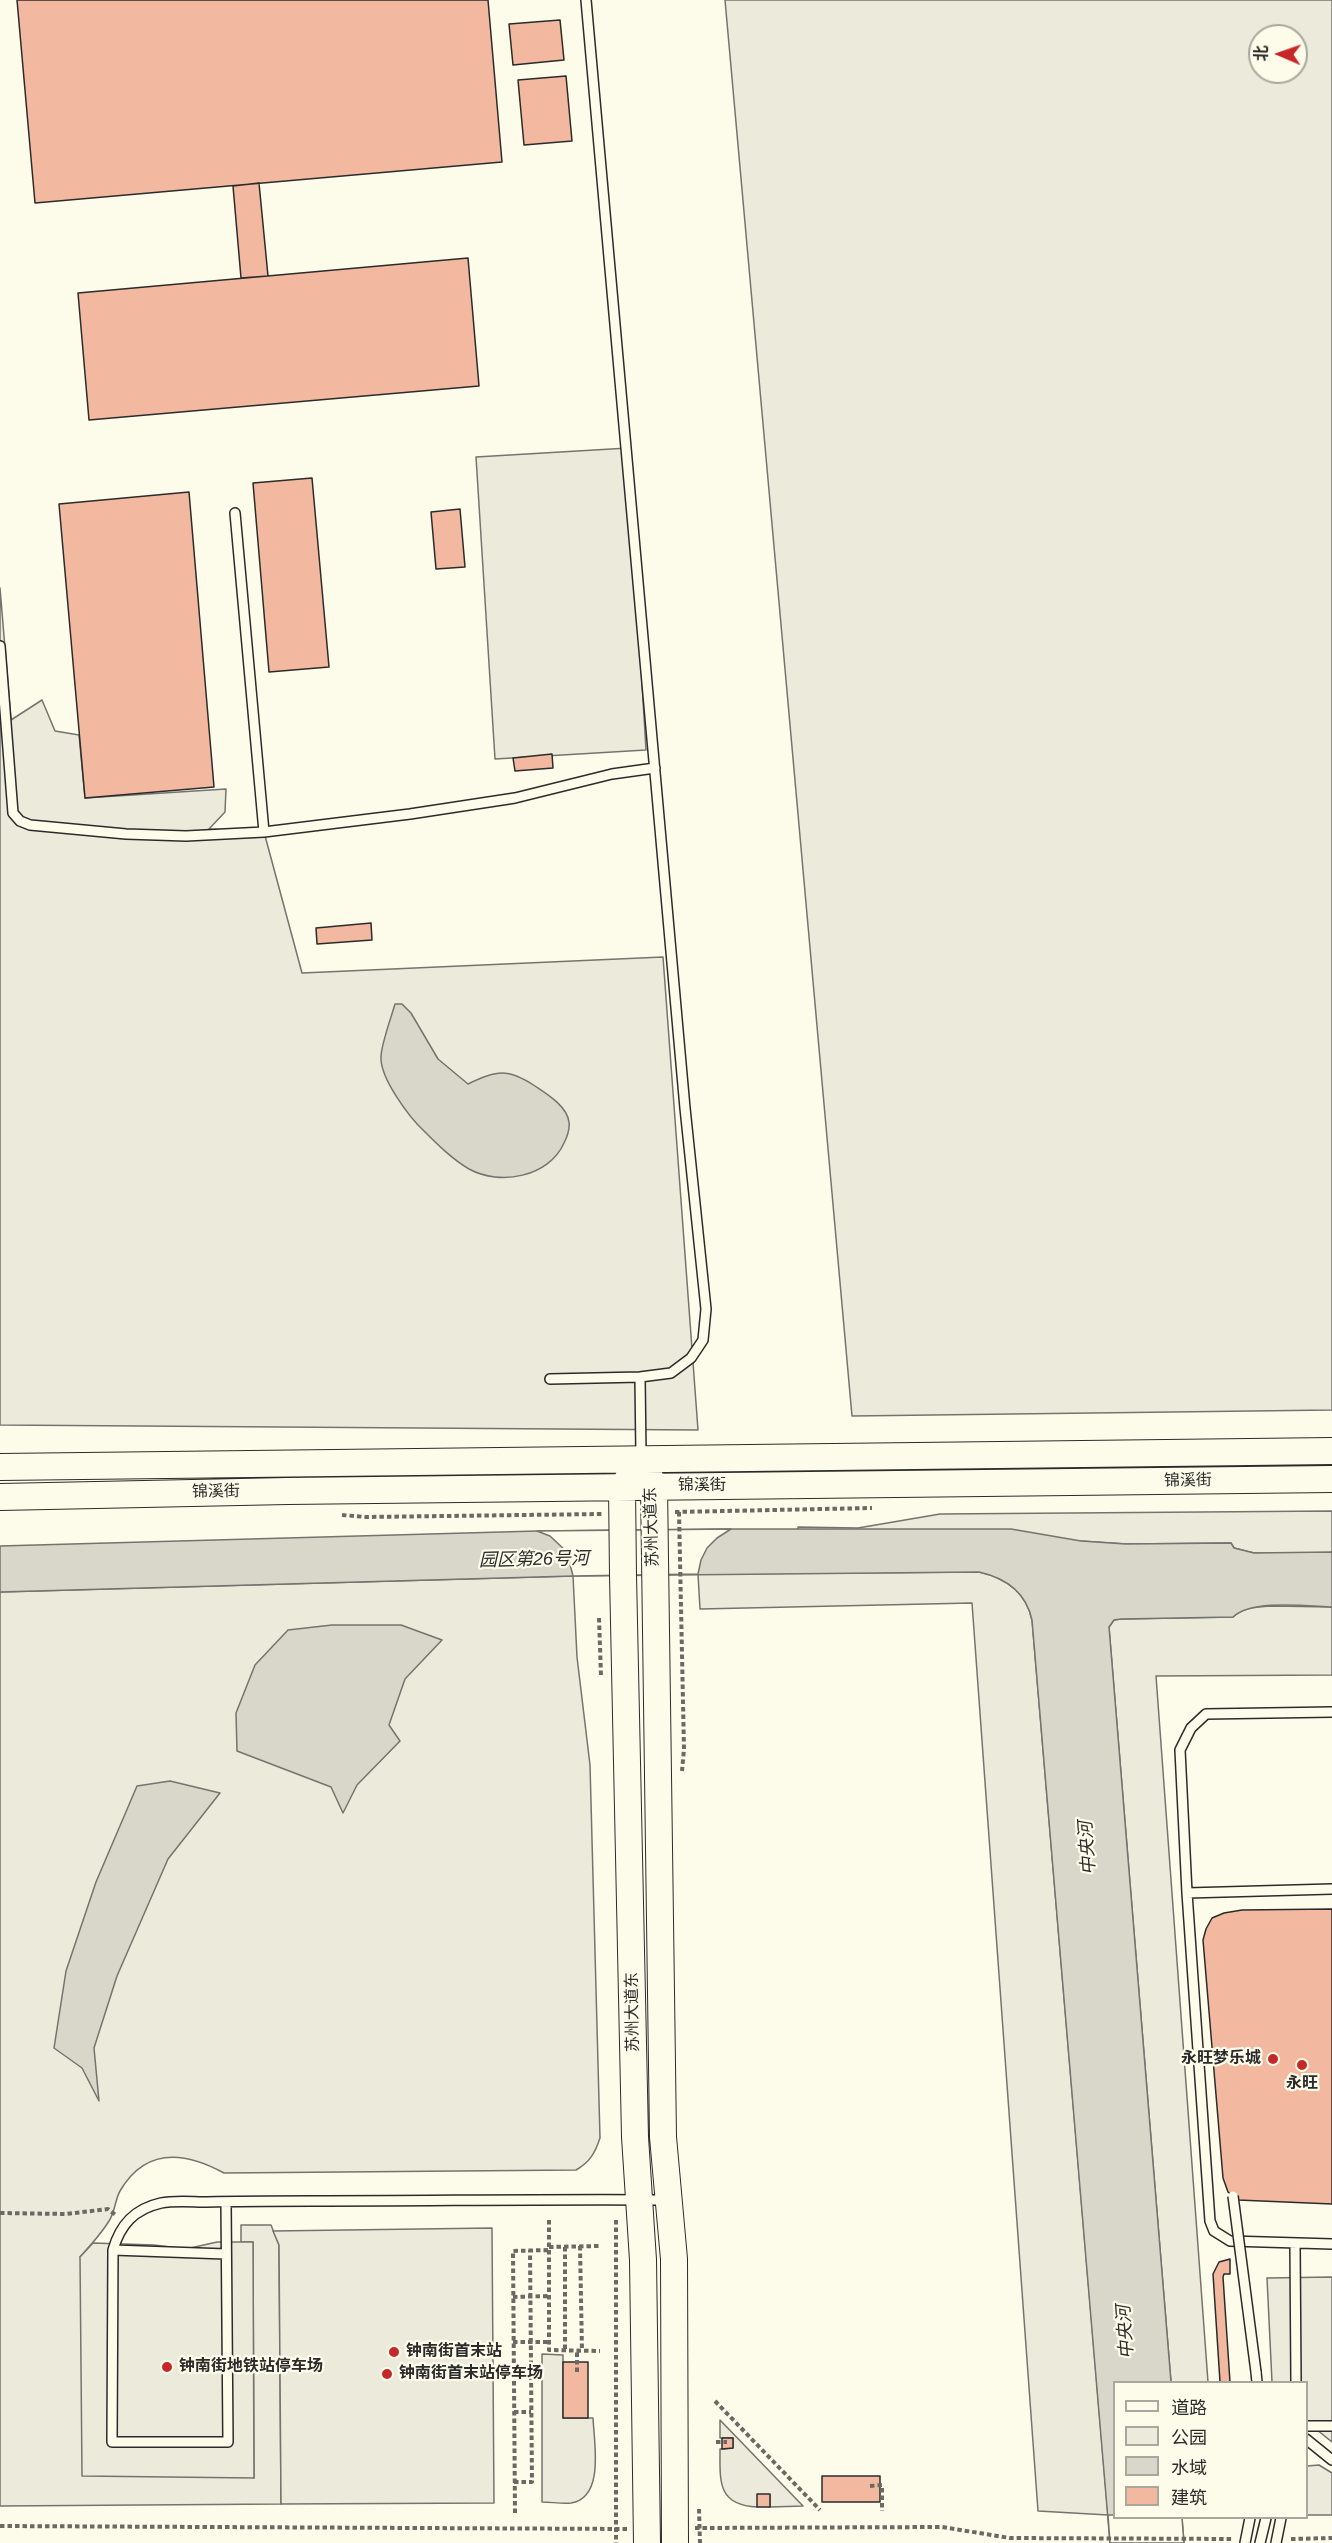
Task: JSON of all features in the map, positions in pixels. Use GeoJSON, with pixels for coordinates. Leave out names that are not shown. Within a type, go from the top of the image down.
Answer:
{"type":"FeatureCollection","features":[{"type":"Feature","properties":{"kind":"main road","name":"锦溪街"},"geometry":{"type":"LineString","coordinates":[[0,1467],[1332,1450]]}},
{"type":"Feature","properties":{"kind":"main road","name":"苏州大道东"},"geometry":{"type":"LineString","coordinates":[[641,1459],[654,1486],[663,2137],[674,2259],[674,2536]]}},
{"type":"Feature","properties":{"kind":"main road","name":"苏州大道东"},"geometry":{"type":"LineString","coordinates":[[641,1459],[622,1488],[638,2200],[643,2260],[646,2536]]}},
{"type":"Feature","properties":{"kind":"main road","name":"锦溪街"},"geometry":{"type":"LineString","coordinates":[[0,1497],[276,1491],[1332,1479]]}},
{"type":"Feature","properties":{"kind":"lane"},"geometry":{"type":"LineString","coordinates":[[550,1379],[640,1377],[671,1373],[691,1358],[703,1340],[706,1309],[586,0]]}},
{"type":"Feature","properties":{"kind":"lane"},"geometry":{"type":"LineString","coordinates":[[235,513],[264,832]]}},
{"type":"Feature","properties":{"kind":"lane"},"geometry":{"type":"LineString","coordinates":[[0,646],[13,813],[20,821],[30,825],[126,834],[186,836],[264,832],[515,798],[612,774],[655,768]]}},
{"type":"Feature","properties":{"kind":"lane"},"geometry":{"type":"LineString","coordinates":[[640,1377],[641,1459]]}},
{"type":"Feature","properties":{"kind":"lane"},"geometry":{"type":"LineString","coordinates":[[1332,1712],[1206,1714],[1191,1728],[1180,1750],[1187,1893],[1210,2221],[1214,2231],[1230,2241],[1332,2244]]}},
{"type":"Feature","properties":{"kind":"lane"},"geometry":{"type":"LineString","coordinates":[[1187,1893],[1332,1889]]}},
{"type":"Feature","properties":{"kind":"lane"},"geometry":{"type":"LineString","coordinates":[[1233,2196],[1256,2377]]}},
{"type":"Feature","properties":{"kind":"lane"},"geometry":{"type":"LineString","coordinates":[[226,2202],[228,2442],[112,2442],[112,2250],[117,2234],[133,2214],[162,2202],[668,2200]]}},
{"type":"Feature","properties":{"kind":"lane"},"geometry":{"type":"LineString","coordinates":[[1295,2244],[1296,2381]]}},
{"type":"Feature","properties":{"kind":"lane"},"geometry":{"type":"LineString","coordinates":[[112,2250],[226,2254]]}},
{"type":"Feature","properties":{"kind":"lane"},"geometry":{"type":"LineString","coordinates":[[1308,2426],[1332,2426]]}},
{"type":"Feature","properties":{"kind":"lane"},"geometry":{"type":"LineString","coordinates":[[1308,2441],[1332,2460]]}},
{"type":"Feature","properties":{"kind":"lane"},"geometry":{"type":"LineString","coordinates":[[1245,2543],[1250,2519]]}},
{"type":"Feature","properties":{"kind":"lane"},"geometry":{"type":"LineString","coordinates":[[1260,2543],[1266,2519]]}},
{"type":"Feature","properties":{"kind":"lane"},"geometry":{"type":"LineString","coordinates":[[1276,2543],[1281,2519]]}},
{"type":"Feature","properties":{"kind":"path"},"geometry":{"type":"LineString","coordinates":[[680,1530],[680,1575]]}},
{"type":"Feature","properties":{"kind":"path"},"geometry":{"type":"LineString","coordinates":[[0,2213],[66,2214],[108,2209],[125,2222]]}},
{"type":"Feature","properties":{"kind":"path"},"geometry":{"type":"LineString","coordinates":[[549,2220],[549,2350],[600,2351]]}},
{"type":"Feature","properties":{"kind":"path"},"geometry":{"type":"LineString","coordinates":[[577,2372],[580,2246]]}},
{"type":"Feature","properties":{"kind":"path"},"geometry":{"type":"LineString","coordinates":[[514,2513],[513,2251],[600,2246]]}},
{"type":"Feature","properties":{"kind":"path"},"geometry":{"type":"LineString","coordinates":[[565,2247],[565,2350]]}},
{"type":"Feature","properties":{"kind":"path"},"geometry":{"type":"LineString","coordinates":[[514,2482],[532,2482],[530,2250]]}},
{"type":"Feature","properties":{"kind":"path"},"geometry":{"type":"LineString","coordinates":[[513,2297],[549,2296]]}},
{"type":"Feature","properties":{"kind":"path"},"geometry":{"type":"LineString","coordinates":[[513,2342],[549,2342]]}},
{"type":"Feature","properties":{"kind":"path"},"geometry":{"type":"LineString","coordinates":[[715,2402],[820,2510]]}},
{"type":"Feature","properties":{"kind":"path"},"geometry":{"type":"LineString","coordinates":[[514,2412],[531,2412]]}},
{"type":"Feature","properties":{"kind":"path"},"geometry":{"type":"LineString","coordinates":[[716,2442],[727,2442]]}},
{"type":"Feature","properties":{"kind":"path"},"geometry":{"type":"LineString","coordinates":[[870,2486],[882,2485],[882,2511]]}},
{"type":"Feature","properties":{"kind":"path"},"geometry":{"type":"LineString","coordinates":[[0,2526],[646,2536]]}},
{"type":"Feature","properties":{"kind":"path"},"geometry":{"type":"LineString","coordinates":[[674,2536],[942,2527],[1010,2538],[1184,2538]]}},
{"type":"Feature","properties":{"kind":"green space"},"geometry":{"type":"Polygon","coordinates":[[[725,0],[1332,0],[1332,1410],[852,1416],[725,0]]]}},
{"type":"Feature","properties":{"kind":"green space"},"geometry":{"type":"Polygon","coordinates":[[[628,448],[646,750],[495,759],[476,457],[628,448]]]}},
{"type":"Feature","properties":{"kind":"green space"},"geometry":{"type":"Polygon","coordinates":[[[0,588],[11,720],[42,700],[55,731],[79,735],[85,798],[226,789],[225,812],[209,829],[264,832],[302,973],[663,957],[698,1430],[0,1425],[0,588]]]}},
{"type":"Feature","properties":{"kind":"green space"},"geometry":{"type":"Polygon","coordinates":[[[1332,1511],[1332,1552],[1328,1553],[1254,1553],[1234,1548],[1231,1543],[1126,1544],[798,1531],[798,1527],[858,1528],[940,1514],[1332,1511]]]}},
{"type":"Feature","properties":{"kind":"green space"},"geometry":{"type":"Polygon","coordinates":[[[979,1572],[1006,1582],[1020,1594],[1032,1620],[1108,2515],[1038,2511],[972,1603],[700,1609],[698,1574],[979,1572]]]}},
{"type":"Feature","properties":{"kind":"green space"},"geometry":{"type":"Polygon","coordinates":[[[573,1576],[577,1657],[590,1765],[600,2138],[594,2153],[585,2164],[576,2170],[224,2173],[194,2160],[180,2158],[153,2161],[141,2167],[120,2191],[109,2221],[80,2257],[254,2478],[253,2242],[241,2242],[241,2225],[271,2225],[279,2245],[281,2504],[0,2506],[0,1592],[573,1576]]]}},
{"type":"Feature","properties":{"kind":"green space"},"geometry":{"type":"Polygon","coordinates":[[[1332,1607],[1332,1675],[1156,1676],[1208,2381],[1171,2381],[1109,1627],[1114,1620],[1121,1619],[1233,1617],[1246,1609],[1332,1607]]]}},
{"type":"Feature","properties":{"kind":"green space"},"geometry":{"type":"Polygon","coordinates":[[[542,2354],[563,2355],[563,2418],[593,2418],[595,2468],[593,2480],[589,2491],[582,2499],[571,2503],[542,2502],[542,2354]]]}},
{"type":"Feature","properties":{"kind":"green space"},"geometry":{"type":"Polygon","coordinates":[[[720,2420],[803,2506],[770,2507],[770,2495],[757,2507],[734,2502],[728,2496],[721,2481],[720,2449],[733,2448],[733,2438],[720,2438],[720,2420]]]}},
{"type":"Feature","properties":{"kind":"green space"},"geometry":{"type":"Polygon","coordinates":[[[1319,2465],[1332,2473],[1332,2515],[1308,2515],[1308,2466],[1319,2465]]]}},
{"type":"Feature","properties":{"kind":"shaded area","name":"钟南街首末站停车场"},"geometry":{"type":"Polygon","coordinates":[[[492,2228],[494,2503],[281,2504],[279,2245],[273,2231],[492,2228]]]}},
{"type":"Feature","properties":{"kind":"shaded area","name":"钟南街地铁站停车场"},"geometry":{"type":"Polygon","coordinates":[[[217,2242],[253,2242],[254,2478],[82,2476],[80,2257],[93,2243],[154,2245],[186,2249],[217,2242]]]}},
{"type":"Feature","properties":{"kind":"shaded area"},"geometry":{"type":"Polygon","coordinates":[[[1332,2277],[1332,2442],[1308,2423],[1308,2381],[1272,2381],[1267,2278],[1332,2277]]]}},
{"type":"Feature","properties":{"kind":"water"},"geometry":{"type":"Polygon","coordinates":[[[395,1004],[402,1004],[411,1013],[438,1059],[468,1084],[494,1074],[509,1074],[526,1080],[556,1101],[565,1111],[569,1125],[564,1143],[557,1155],[536,1171],[509,1177],[495,1177],[469,1169],[439,1146],[404,1107],[390,1086],[382,1066],[383,1046],[395,1004]]]}},
{"type":"Feature","properties":{"kind":"water"},"geometry":{"type":"Polygon","coordinates":[[[1011,1529],[1081,1541],[1126,1544],[1231,1543],[1234,1548],[1254,1553],[1332,1552],[1332,1607],[1266,1606],[1241,1611],[1233,1617],[1121,1619],[1114,1620],[1109,1627],[1171,2381],[1113,2381],[1113,2519],[1182,2519],[1184,2543],[1110,2543],[1032,1620],[1020,1594],[1006,1582],[979,1572],[573,1576],[0,1592],[0,1546],[537,1531],[1011,1529]]]}},
{"type":"Feature","properties":{"kind":"water"},"geometry":{"type":"Polygon","coordinates":[[[332,1625],[401,1625],[442,1640],[405,1679],[389,1725],[400,1741],[357,1785],[343,1813],[331,1787],[237,1751],[236,1713],[255,1665],[288,1630],[332,1625]]]}},
{"type":"Feature","properties":{"kind":"water"},"geometry":{"type":"Polygon","coordinates":[[[170,1781],[220,1793],[168,1859],[117,1976],[94,2048],[99,2101],[82,2068],[54,2048],[66,1971],[96,1882],[137,1786],[170,1781]]]}},
{"type":"Feature","properties":{"kind":"pier"},"geometry":{"type":"Polygon","coordinates":[[[731,1529],[707,1548],[698,1574],[573,1576],[567,1552],[550,1536],[537,1531],[731,1529]]]}},
{"type":"Feature","properties":{"kind":"pier"},"geometry":{"type":"Polygon","coordinates":[[[1108,2515],[1113,2515],[1113,2519],[1182,2519],[1184,2543],[1110,2543],[1108,2515]]]}},
{"type":"Feature","properties":{"kind":"building"},"geometry":{"type":"Polygon","coordinates":[[[17,0],[488,0],[502,162],[35,203],[17,0]]]}},
{"type":"Feature","properties":{"kind":"building"},"geometry":{"type":"Polygon","coordinates":[[[560,20],[564,60],[513,65],[509,24],[560,20]]]}},
{"type":"Feature","properties":{"kind":"building"},"geometry":{"type":"Polygon","coordinates":[[[566,76],[572,141],[524,145],[518,80],[566,76]]]}},
{"type":"Feature","properties":{"kind":"building"},"geometry":{"type":"Polygon","coordinates":[[[259,183],[268,276],[241,278],[233,186],[259,183]]]}},
{"type":"Feature","properties":{"kind":"building"},"geometry":{"type":"Polygon","coordinates":[[[468,258],[479,386],[89,420],[78,293],[468,258]]]}},
{"type":"Feature","properties":{"kind":"building"},"geometry":{"type":"Polygon","coordinates":[[[312,478],[329,667],[269,672],[253,483],[312,478]]]}},
{"type":"Feature","properties":{"kind":"building"},"geometry":{"type":"Polygon","coordinates":[[[189,492],[214,787],[85,798],[59,504],[189,492]]]}},
{"type":"Feature","properties":{"kind":"building"},"geometry":{"type":"Polygon","coordinates":[[[460,509],[465,567],[436,569],[431,512],[460,509]]]}},
{"type":"Feature","properties":{"kind":"building"},"geometry":{"type":"Polygon","coordinates":[[[552,754],[553,768],[515,771],[513,758],[552,754]]]}},
{"type":"Feature","properties":{"kind":"building"},"geometry":{"type":"Polygon","coordinates":[[[371,923],[372,940],[317,944],[316,928],[371,923]]]}},
{"type":"Feature","properties":{"kind":"building","name":"永旺梦乐城"},"geometry":{"type":"Polygon","coordinates":[[[1332,1909],[1332,2204],[1238,2200],[1228,2192],[1223,2178],[1203,1940],[1206,1929],[1212,1918],[1242,1910],[1332,1909]]]}},
{"type":"Feature","properties":{"kind":"building"},"geometry":{"type":"Polygon","coordinates":[[[1230,2259],[1230,2274],[1224,2274],[1223,2277],[1230,2381],[1220,2381],[1213,2274],[1219,2262],[1230,2259]]]}},
{"type":"Feature","properties":{"kind":"building"},"geometry":{"type":"Polygon","coordinates":[[[563,2362],[588,2362],[588,2418],[563,2418],[563,2362]]]}},
{"type":"Feature","properties":{"kind":"building"},"geometry":{"type":"Polygon","coordinates":[[[722,2438],[733,2438],[733,2448],[722,2449],[722,2438]]]}},
{"type":"Feature","properties":{"kind":"building"},"geometry":{"type":"Polygon","coordinates":[[[822,2476],[880,2476],[880,2502],[822,2502],[822,2476]]]}},
{"type":"Feature","properties":{"kind":"building"},"geometry":{"type":"Polygon","coordinates":[[[757,2494],[770,2494],[770,2507],[757,2507],[757,2494]]]}},
{"type":"Feature","properties":{"kind":"place","name":"永旺梦乐城"},"geometry":{"type":"Point","coordinates":[1273,2059]}},
{"type":"Feature","properties":{"kind":"place","name":"永旺"},"geometry":{"type":"Point","coordinates":[1302,2065]}},
{"type":"Feature","properties":{"kind":"place","name":"钟南街首末站"},"geometry":{"type":"Point","coordinates":[394,2352]}},
{"type":"Feature","properties":{"kind":"place","name":"钟南街地铁站停车场"},"geometry":{"type":"Point","coordinates":[167,2367]}},
{"type":"Feature","properties":{"kind":"place","name":"钟南街首末站停车场"},"geometry":{"type":"Point","coordinates":[387,2374]}},
{"type":"Feature","properties":{"kind":"water label","name":"园区第26号河"},"geometry":{"type":"Point","coordinates":[534,1560]}},
{"type":"Feature","properties":{"kind":"water label","name":"中央河"},"geometry":{"type":"Point","coordinates":[1088,1848]}},
{"type":"Feature","properties":{"kind":"water label","name":"中央河"},"geometry":{"type":"Point","coordinates":[1126,2332]}}]}
